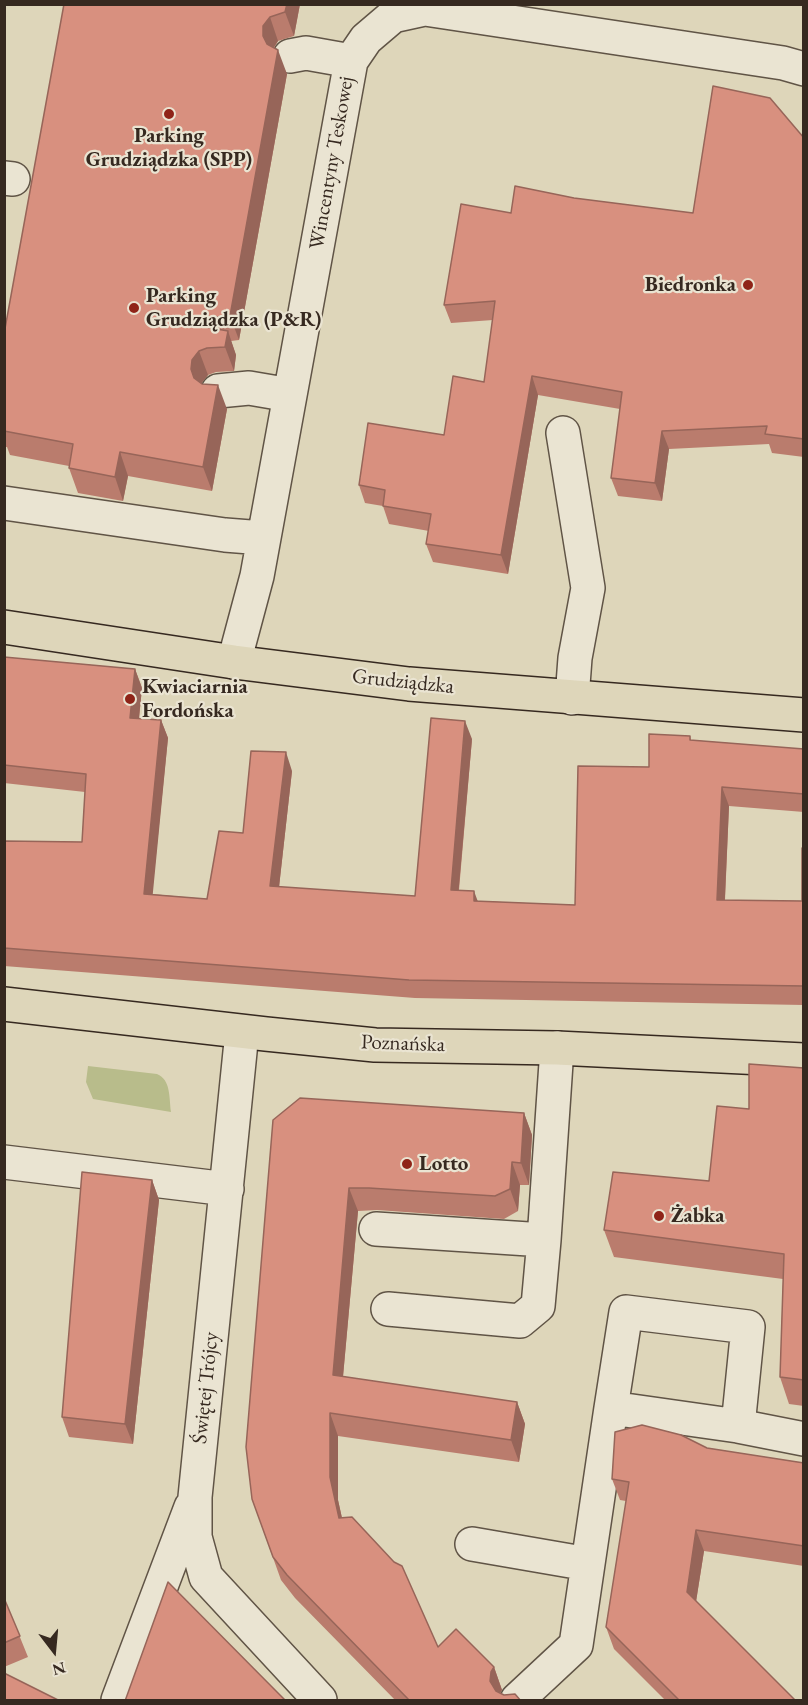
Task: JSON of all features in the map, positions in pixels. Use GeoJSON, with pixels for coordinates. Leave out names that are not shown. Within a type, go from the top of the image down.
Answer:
{"type":"FeatureCollection","features":[{"type":"Feature","properties":{"kind":"main road","name":"Grudziądzka"},"geometry":{"type":"LineString","coordinates":[[4,627],[234,662],[409,684],[804,715]]}},
{"type":"Feature","properties":{"kind":"main road","name":"Poznańska"},"geometry":{"type":"LineString","coordinates":[[4,1004],[375,1045],[557,1048],[804,1060]]}},
{"type":"Feature","properties":{"kind":"street","name":"Wincentyny Teskowej"},"geometry":{"type":"LineString","coordinates":[[234,662],[257,576],[351,61],[366,39],[393,16],[425,9],[771,61],[804,69]]}},
{"type":"Feature","properties":{"kind":"street"},"geometry":{"type":"LineString","coordinates":[[291,56],[306,53],[351,61]]}},
{"type":"Feature","properties":{"kind":"street"},"geometry":{"type":"LineString","coordinates":[[218,391],[249,388],[290,394]]}},
{"type":"Feature","properties":{"kind":"street"},"geometry":{"type":"LineString","coordinates":[[563,433],[588,588],[575,658],[572,698]]}},
{"type":"Feature","properties":{"kind":"street"},"geometry":{"type":"LineString","coordinates":[[4,502],[225,535],[264,538]]}},
{"type":"Feature","properties":{"kind":"street","name":"Świętej Trójcy"},"geometry":{"type":"LineString","coordinates":[[242,1032],[195,1497],[195,1537],[206,1577],[320,1701]]}},
{"type":"Feature","properties":{"kind":"street"},"geometry":{"type":"LineString","coordinates":[[388,1309],[520,1321],[538,1306],[557,1048]]}},
{"type":"Feature","properties":{"kind":"street"},"geometry":{"type":"LineString","coordinates":[[4,1161],[227,1189]]}},
{"type":"Feature","properties":{"kind":"street"},"geometry":{"type":"LineString","coordinates":[[376,1229],[544,1240]]}},
{"type":"Feature","properties":{"kind":"street"},"geometry":{"type":"LineString","coordinates":[[517,1701],[576,1645],[626,1312],[748,1327],[738,1426]]}},
{"type":"Feature","properties":{"kind":"street"},"geometry":{"type":"LineString","coordinates":[[611,1408],[804,1438]]}},
{"type":"Feature","properties":{"kind":"street"},"geometry":{"type":"LineString","coordinates":[[118,1701],[195,1497]]}},
{"type":"Feature","properties":{"kind":"street"},"geometry":{"type":"LineString","coordinates":[[472,1544],[588,1564]]}},
{"type":"Feature","properties":{"kind":"green space"},"geometry":{"type":"Polygon","coordinates":[[[88,1066],[157,1074],[165,1080],[167,1085],[171,1112],[93,1099],[86,1082],[88,1066]]]}},
{"type":"Feature","properties":{"kind":"building"},"geometry":{"type":"Polygon","coordinates":[[[64,4],[287,4],[285,12],[270,17],[263,26],[263,36],[267,44],[278,50],[230,316],[201,318],[200,326],[228,331],[225,347],[199,351],[192,360],[191,369],[194,378],[202,384],[218,385],[203,467],[120,452],[115,477],[69,468],[73,444],[4,431],[4,334],[64,4]]]}},
{"type":"Feature","properties":{"kind":"building"},"geometry":{"type":"Polygon","coordinates":[[[713,86],[770,98],[804,138],[804,439],[765,434],[767,426],[662,431],[655,483],[611,478],[622,392],[532,376],[501,555],[426,544],[431,514],[383,506],[385,490],[359,485],[368,423],[444,435],[453,376],[484,382],[495,301],[444,305],[461,204],[511,213],[515,186],[574,198],[693,213],[713,86]]]}},
{"type":"Feature","properties":{"kind":"building"},"geometry":{"type":"Polygon","coordinates":[[[4,657],[135,669],[130,718],[161,720],[144,894],[207,899],[219,831],[243,833],[251,751],[286,752],[270,886],[415,896],[431,718],[465,721],[451,890],[474,891],[474,901],[575,905],[578,766],[649,767],[649,734],[690,736],[690,740],[804,749],[804,794],[722,787],[717,900],[802,901],[802,848],[804,848],[804,986],[409,980],[4,948],[4,841],[82,842],[86,774],[4,765],[4,657]]]}},
{"type":"Feature","properties":{"kind":"building"},"geometry":{"type":"Polygon","coordinates":[[[749,1064],[804,1068],[804,1380],[780,1377],[784,1254],[604,1230],[613,1172],[709,1181],[717,1106],[749,1109],[749,1064]]]}},
{"type":"Feature","properties":{"kind":"building"},"geometry":{"type":"Polygon","coordinates":[[[300,1098],[524,1113],[521,1163],[512,1162],[510,1189],[495,1196],[349,1188],[333,1375],[517,1402],[511,1440],[330,1413],[330,1477],[339,1518],[352,1517],[394,1562],[402,1566],[438,1647],[456,1629],[494,1667],[490,1681],[496,1691],[504,1695],[515,1694],[521,1701],[410,1701],[287,1575],[273,1557],[252,1499],[246,1447],[273,1120],[300,1098]]]}},
{"type":"Feature","properties":{"kind":"building"},"geometry":{"type":"Polygon","coordinates":[[[82,1172],[152,1180],[125,1424],[62,1417],[82,1172]]]}},
{"type":"Feature","properties":{"kind":"building"},"geometry":{"type":"Polygon","coordinates":[[[642,1425],[681,1435],[707,1448],[804,1463],[804,1546],[696,1530],[687,1592],[796,1701],[680,1701],[606,1627],[629,1482],[612,1479],[615,1432],[642,1425]]]}},
{"type":"Feature","properties":{"kind":"building"},"geometry":{"type":"Polygon","coordinates":[[[168,1582],[277,1692],[286,1701],[125,1701],[168,1582]]]}},
{"type":"Feature","properties":{"kind":"building"},"geometry":{"type":"Polygon","coordinates":[[[4,1598],[20,1636],[4,1643],[4,1598]]]}},
{"type":"Feature","properties":{"kind":"building"},"geometry":{"type":"Polygon","coordinates":[[[4,1673],[60,1701],[4,1701],[4,1673]]]}},
{"type":"Feature","properties":{"kind":"place","name":"Parking Grudziądzka (SPP)"},"geometry":{"type":"Point","coordinates":[169,114]}},
{"type":"Feature","properties":{"kind":"place","name":"Biedronka"},"geometry":{"type":"Point","coordinates":[748,285]}},
{"type":"Feature","properties":{"kind":"place","name":"Parking Grudziądzka (P&R)"},"geometry":{"type":"Point","coordinates":[134,308]}},
{"type":"Feature","properties":{"kind":"place","name":"Kwiaciarnia Fordońska"},"geometry":{"type":"Point","coordinates":[130,699]}},
{"type":"Feature","properties":{"kind":"place","name":"Lotto"},"geometry":{"type":"Point","coordinates":[407,1164]}},
{"type":"Feature","properties":{"kind":"place","name":"Żabka"},"geometry":{"type":"Point","coordinates":[659,1216]}}]}
